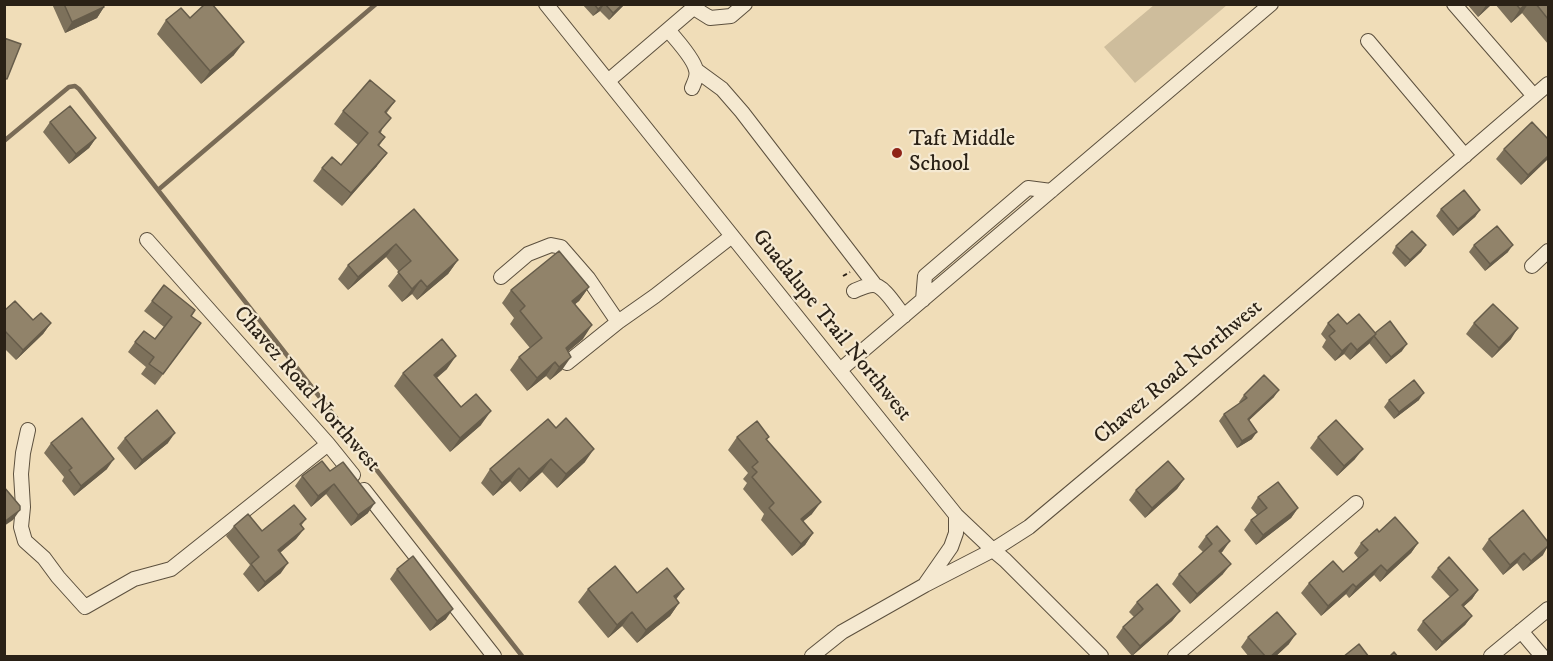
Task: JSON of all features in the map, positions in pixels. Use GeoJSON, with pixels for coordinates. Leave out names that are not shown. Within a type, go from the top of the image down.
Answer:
{"type":"FeatureCollection","features":[{"type":"Feature","properties":{"kind":"street","name":"Guadalupe Trail Northwest"},"geometry":{"type":"LineString","coordinates":[[546,4],[956,515],[1005,560],[1101,657]]}},
{"type":"Feature","properties":{"kind":"street"},"geometry":{"type":"LineString","coordinates":[[608,81],[696,6],[710,18],[731,16],[745,4]]}},
{"type":"Feature","properties":{"kind":"street"},"geometry":{"type":"LineString","coordinates":[[840,370],[1270,4]]}},
{"type":"Feature","properties":{"kind":"street"},"geometry":{"type":"LineString","coordinates":[[1454,4],[1534,96]]}},
{"type":"Feature","properties":{"kind":"street"},"geometry":{"type":"LineString","coordinates":[[668,30],[689,56],[696,69],[722,89],[742,112],[875,285],[883,289],[904,316]]}},
{"type":"Feature","properties":{"kind":"street"},"geometry":{"type":"LineString","coordinates":[[1368,41],[1465,156]]}},
{"type":"Feature","properties":{"kind":"street"},"geometry":{"type":"LineString","coordinates":[[692,88],[696,79],[696,69]]}},
{"type":"Feature","properties":{"kind":"street","name":"Chavez Road Northwest"},"geometry":{"type":"LineString","coordinates":[[812,657],[842,632],[993,550],[1029,527],[1189,393],[1548,84]]}},
{"type":"Feature","properties":{"kind":"street"},"geometry":{"type":"LineString","coordinates":[[567,363],[732,236]]}},
{"type":"Feature","properties":{"kind":"street","name":"Chavez Road Northwest"},"geometry":{"type":"LineString","coordinates":[[147,240],[328,444],[494,657]]}},
{"type":"Feature","properties":{"kind":"street"},"geometry":{"type":"LineString","coordinates":[[501,277],[528,254],[551,245],[561,246],[588,278],[618,322]]}},
{"type":"Feature","properties":{"kind":"street"},"geometry":{"type":"LineString","coordinates":[[1532,266],[1548,251]]}},
{"type":"Feature","properties":{"kind":"street"},"geometry":{"type":"LineString","coordinates":[[854,291],[875,285]]}},
{"type":"Feature","properties":{"kind":"street"},"geometry":{"type":"LineString","coordinates":[[28,430],[21,474],[23,507],[21,527],[25,541],[44,558],[85,607],[134,579],[171,569],[328,444]]}},
{"type":"Feature","properties":{"kind":"street"},"geometry":{"type":"LineString","coordinates":[[1175,657],[1356,503]]}},
{"type":"Feature","properties":{"kind":"street"},"geometry":{"type":"LineString","coordinates":[[925,585],[951,547],[956,533],[956,515]]}},
{"type":"Feature","properties":{"kind":"street"},"geometry":{"type":"LineString","coordinates":[[1491,657],[1548,609]]}},
{"type":"Feature","properties":{"kind":"street"},"geometry":{"type":"LineString","coordinates":[[1521,631],[1542,657]]}},
{"type":"Feature","properties":{"kind":"shaded area"},"geometry":{"type":"Polygon","coordinates":[[[1154,5],[1227,5],[1135,83],[1104,47],[1154,5]]]}},
{"type":"Feature","properties":{"kind":"building"},"geometry":{"type":"Polygon","coordinates":[[[64,4],[103,4],[104,7],[72,22],[64,4]]]}},
{"type":"Feature","properties":{"kind":"building"},"geometry":{"type":"Polygon","coordinates":[[[205,4],[212,4],[244,42],[210,71],[166,20],[181,8],[190,18],[205,4]]]}},
{"type":"Feature","properties":{"kind":"building"},"geometry":{"type":"Polygon","coordinates":[[[594,4],[604,4],[598,9],[594,4]]]}},
{"type":"Feature","properties":{"kind":"building"},"geometry":{"type":"Polygon","coordinates":[[[605,4],[623,4],[613,13],[605,4]]]}},
{"type":"Feature","properties":{"kind":"building"},"geometry":{"type":"Polygon","coordinates":[[[1516,4],[1526,4],[1520,9],[1516,4]]]}},
{"type":"Feature","properties":{"kind":"building"},"geometry":{"type":"Polygon","coordinates":[[[1536,4],[1548,4],[1548,19],[1536,4]]]}},
{"type":"Feature","properties":{"kind":"building"},"geometry":{"type":"Polygon","coordinates":[[[4,38],[21,44],[7,79],[4,78],[4,38]]]}},
{"type":"Feature","properties":{"kind":"building"},"geometry":{"type":"Polygon","coordinates":[[[370,80],[395,101],[385,112],[391,118],[379,132],[385,137],[378,145],[387,153],[351,193],[322,168],[332,157],[341,165],[368,133],[343,111],[370,80]]]}},
{"type":"Feature","properties":{"kind":"building"},"geometry":{"type":"Polygon","coordinates":[[[70,106],[96,138],[76,154],[50,122],[70,106]]]}},
{"type":"Feature","properties":{"kind":"building"},"geometry":{"type":"Polygon","coordinates":[[[1532,122],[1548,139],[1548,156],[1528,175],[1504,149],[1532,122]]]}},
{"type":"Feature","properties":{"kind":"building"},"geometry":{"type":"Polygon","coordinates":[[[1464,190],[1480,210],[1458,229],[1441,209],[1464,190]]]}},
{"type":"Feature","properties":{"kind":"building"},"geometry":{"type":"Polygon","coordinates":[[[414,209],[458,260],[427,287],[421,280],[412,289],[398,272],[411,261],[396,244],[358,277],[348,265],[414,209]]]}},
{"type":"Feature","properties":{"kind":"building"},"geometry":{"type":"Polygon","coordinates":[[[1497,226],[1513,245],[1490,264],[1474,245],[1497,226]]]}},
{"type":"Feature","properties":{"kind":"building"},"geometry":{"type":"Polygon","coordinates":[[[1412,231],[1426,245],[1410,260],[1396,246],[1412,231]]]}},
{"type":"Feature","properties":{"kind":"building"},"geometry":{"type":"Polygon","coordinates":[[[559,251],[589,287],[572,301],[592,325],[566,348],[571,357],[559,367],[555,362],[537,378],[519,357],[542,338],[520,311],[525,306],[511,290],[559,251]]]}},
{"type":"Feature","properties":{"kind":"building"},"geometry":{"type":"Polygon","coordinates":[[[164,285],[195,310],[191,316],[201,323],[163,374],[149,364],[154,357],[135,342],[144,331],[155,339],[172,317],[152,301],[164,285]]]}},
{"type":"Feature","properties":{"kind":"building"},"geometry":{"type":"Polygon","coordinates":[[[15,301],[33,320],[41,313],[51,323],[23,350],[4,330],[4,311],[15,301]]]}},
{"type":"Feature","properties":{"kind":"building"},"geometry":{"type":"Polygon","coordinates":[[[1493,304],[1518,328],[1499,348],[1474,323],[1493,304]]]}},
{"type":"Feature","properties":{"kind":"building"},"geometry":{"type":"Polygon","coordinates":[[[1338,314],[1347,324],[1359,314],[1376,334],[1357,350],[1351,343],[1342,351],[1329,336],[1335,331],[1328,323],[1338,314]]]}},
{"type":"Feature","properties":{"kind":"building"},"geometry":{"type":"Polygon","coordinates":[[[1390,321],[1407,344],[1391,357],[1374,336],[1390,321]]]}},
{"type":"Feature","properties":{"kind":"building"},"geometry":{"type":"Polygon","coordinates":[[[442,339],[456,356],[434,375],[461,407],[476,394],[491,411],[460,438],[403,373],[442,339]]]}},
{"type":"Feature","properties":{"kind":"building"},"geometry":{"type":"Polygon","coordinates":[[[1264,375],[1279,390],[1248,419],[1257,432],[1242,441],[1224,414],[1247,398],[1244,395],[1264,375]]]}},
{"type":"Feature","properties":{"kind":"building"},"geometry":{"type":"Polygon","coordinates":[[[1414,380],[1424,393],[1399,412],[1389,400],[1414,380]]]}},
{"type":"Feature","properties":{"kind":"building"},"geometry":{"type":"Polygon","coordinates":[[[157,410],[175,433],[142,460],[125,438],[157,410]]]}},
{"type":"Feature","properties":{"kind":"building"},"geometry":{"type":"Polygon","coordinates":[[[82,418],[114,459],[81,486],[69,470],[72,468],[51,443],[82,418]]]}},
{"type":"Feature","properties":{"kind":"building"},"geometry":{"type":"Polygon","coordinates":[[[566,418],[594,449],[566,474],[551,459],[529,479],[519,468],[502,483],[490,469],[548,419],[556,428],[566,418]]]}},
{"type":"Feature","properties":{"kind":"building"},"geometry":{"type":"Polygon","coordinates":[[[1336,420],[1363,449],[1344,466],[1318,437],[1336,420]]]}},
{"type":"Feature","properties":{"kind":"building"},"geometry":{"type":"Polygon","coordinates":[[[757,421],[769,437],[766,439],[821,502],[801,519],[813,533],[801,544],[769,508],[774,503],[752,477],[757,472],[752,467],[758,462],[737,437],[757,421]]]}},
{"type":"Feature","properties":{"kind":"building"},"geometry":{"type":"Polygon","coordinates":[[[322,461],[330,471],[343,462],[375,503],[358,515],[334,484],[318,496],[302,476],[322,461]]]}},
{"type":"Feature","properties":{"kind":"building"},"geometry":{"type":"Polygon","coordinates":[[[1168,461],[1184,479],[1152,508],[1136,490],[1168,461]]]}},
{"type":"Feature","properties":{"kind":"building"},"geometry":{"type":"Polygon","coordinates":[[[1278,482],[1298,508],[1263,535],[1251,520],[1267,508],[1258,497],[1278,482]]]}},
{"type":"Feature","properties":{"kind":"building"},"geometry":{"type":"Polygon","coordinates":[[[4,487],[20,506],[20,510],[4,522],[4,487]]]}},
{"type":"Feature","properties":{"kind":"building"},"geometry":{"type":"Polygon","coordinates":[[[294,505],[306,519],[300,524],[304,529],[278,550],[288,563],[265,582],[251,564],[259,557],[234,526],[248,514],[262,531],[294,505]]]}},
{"type":"Feature","properties":{"kind":"building"},"geometry":{"type":"Polygon","coordinates":[[[1523,510],[1548,542],[1548,546],[1531,561],[1524,553],[1510,565],[1489,539],[1523,510]]]}},
{"type":"Feature","properties":{"kind":"building"},"geometry":{"type":"Polygon","coordinates":[[[1395,517],[1418,543],[1387,571],[1381,565],[1356,587],[1353,584],[1328,606],[1309,583],[1333,561],[1343,572],[1368,550],[1361,543],[1377,529],[1379,532],[1395,517]]]}},
{"type":"Feature","properties":{"kind":"building"},"geometry":{"type":"Polygon","coordinates":[[[1217,526],[1230,541],[1219,551],[1231,564],[1197,594],[1179,574],[1212,544],[1206,536],[1217,526]]]}},
{"type":"Feature","properties":{"kind":"building"},"geometry":{"type":"Polygon","coordinates":[[[413,556],[453,609],[437,621],[397,569],[413,556]]]}},
{"type":"Feature","properties":{"kind":"building"},"geometry":{"type":"Polygon","coordinates":[[[1449,557],[1478,590],[1462,605],[1472,616],[1442,642],[1423,621],[1458,590],[1438,568],[1449,557]]]}},
{"type":"Feature","properties":{"kind":"building"},"geometry":{"type":"Polygon","coordinates":[[[615,566],[637,593],[667,568],[684,589],[674,596],[679,603],[646,630],[632,612],[617,625],[588,589],[615,566]]]}},
{"type":"Feature","properties":{"kind":"building"},"geometry":{"type":"Polygon","coordinates":[[[1157,584],[1180,611],[1140,646],[1123,627],[1143,609],[1137,602],[1157,584]]]}},
{"type":"Feature","properties":{"kind":"building"},"geometry":{"type":"Polygon","coordinates":[[[1277,612],[1296,634],[1270,657],[1266,657],[1248,637],[1277,612]]]}},
{"type":"Feature","properties":{"kind":"building"},"geometry":{"type":"Polygon","coordinates":[[[1359,644],[1369,657],[1343,657],[1359,644]]]}},
{"type":"Feature","properties":{"kind":"waterway"},"geometry":{"type":"LineString","coordinates":[[158,190],[376,4]]}},
{"type":"Feature","properties":{"kind":"waterway"},"geometry":{"type":"LineString","coordinates":[[4,141],[69,87],[75,86],[79,89],[522,656]]}},
{"type":"Feature","properties":{"kind":"place","name":"Taft Middle School"},"geometry":{"type":"Point","coordinates":[897,153]}}]}
